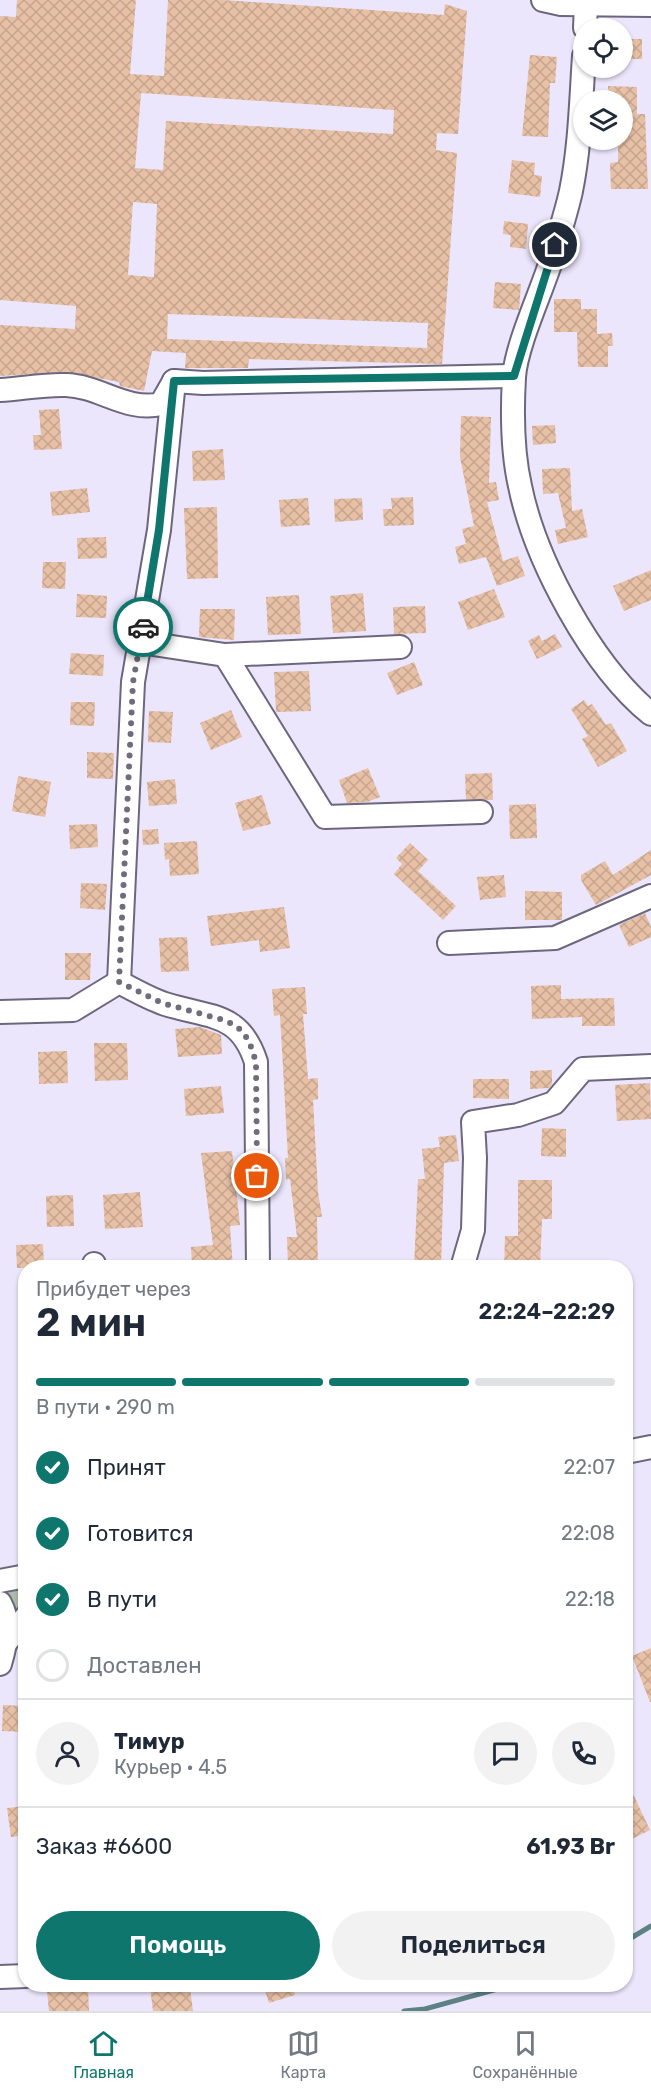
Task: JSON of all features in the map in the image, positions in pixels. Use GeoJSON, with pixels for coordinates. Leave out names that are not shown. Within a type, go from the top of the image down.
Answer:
{"type":"FeatureCollection","features":[{"type":"Feature","properties":{"kind":"street"},"geometry":{"type":"LineString","coordinates":[[543,0],[586,4],[651,5]]}},
{"type":"Feature","properties":{"kind":"street"},"geometry":{"type":"LineString","coordinates":[[585,18],[586,4]]}},
{"type":"Feature","properties":{"kind":"street"},"geometry":{"type":"LineString","coordinates":[[583,78],[581,113],[571,191],[514,376],[515,452],[520,486],[535,536],[558,587],[592,647],[631,697],[651,714]]}},
{"type":"Feature","properties":{"kind":"street"},"geometry":{"type":"LineString","coordinates":[[174,381],[514,376]]}},
{"type":"Feature","properties":{"kind":"street"},"geometry":{"type":"LineString","coordinates":[[0,390],[67,385],[103,393],[126,404],[148,407],[160,404],[174,381]]}},
{"type":"Feature","properties":{"kind":"street"},"geometry":{"type":"LineString","coordinates":[[119,982],[133,682],[159,530],[174,381]]}},
{"type":"Feature","properties":{"kind":"street"},"geometry":{"type":"LineString","coordinates":[[140,642],[225,656],[400,647]]}},
{"type":"Feature","properties":{"kind":"street"},"geometry":{"type":"LineString","coordinates":[[225,656],[325,817],[481,812]]}},
{"type":"Feature","properties":{"kind":"street"},"geometry":{"type":"LineString","coordinates":[[449,943],[555,938],[651,896]]}},
{"type":"Feature","properties":{"kind":"street"},"geometry":{"type":"LineString","coordinates":[[0,1012],[73,1010],[119,982]]}},
{"type":"Feature","properties":{"kind":"street"},"geometry":{"type":"LineString","coordinates":[[119,982],[162,1003],[227,1021],[241,1030],[249,1041],[256,1062],[258,1260]]}},
{"type":"Feature","properties":{"kind":"street"},"geometry":{"type":"LineString","coordinates":[[464,1260],[472,1230],[475,1158],[473,1122],[518,1115],[554,1103],[583,1069],[651,1066]]}},
{"type":"Feature","properties":{"kind":"street"},"geometry":{"type":"LineString","coordinates":[[633,1451],[651,1447]]}},
{"type":"Feature","properties":{"kind":"street"},"geometry":{"type":"LineString","coordinates":[[0,1581],[18,1578]]}},
{"type":"Feature","properties":{"kind":"street"},"geometry":{"type":"LineString","coordinates":[[0,1603],[7,1624],[7,1641],[0,1664]]}},
{"type":"Feature","properties":{"kind":"street"},"geometry":{"type":"LineString","coordinates":[[7,1641],[18,1627]]}},
{"type":"Feature","properties":{"kind":"street"},"geometry":{"type":"LineString","coordinates":[[0,1977],[18,1976]]}},
{"type":"Feature","properties":{"kind":"green space"},"geometry":{"type":"Polygon","coordinates":[[[18,1591],[16,1621],[2,1594],[18,1591]]]}},
{"type":"Feature","properties":{"kind":"building"},"geometry":{"type":"Polygon","coordinates":[[[17,0],[136,0],[130,74],[164,76],[168,0],[223,0],[444,15],[445,4],[467,11],[458,134],[437,133],[436,150],[457,153],[442,364],[249,359],[248,368],[185,368],[186,353],[152,351],[144,391],[120,386],[119,382],[67,372],[0,376],[0,325],[75,329],[76,306],[0,300],[0,16],[16,17],[17,0]],[[141,93],[135,168],[163,170],[166,121],[393,134],[394,110],[141,93]],[[133,202],[128,275],[154,277],[157,204],[133,202]],[[168,314],[167,339],[427,348],[428,323],[168,314]]]}},
{"type":"Feature","properties":{"kind":"building"},"geometry":{"type":"Polygon","coordinates":[[[633,39],[642,39],[642,59],[633,59],[633,39]]]}},
{"type":"Feature","properties":{"kind":"building"},"geometry":{"type":"Polygon","coordinates":[[[530,55],[557,57],[555,83],[550,83],[548,137],[522,136],[530,55]]]}},
{"type":"Feature","properties":{"kind":"building"},"geometry":{"type":"Polygon","coordinates":[[[608,86],[637,87],[637,114],[645,114],[648,189],[611,189],[610,163],[618,162],[618,150],[633,150],[633,90],[608,90],[608,86]]]}},
{"type":"Feature","properties":{"kind":"building"},"geometry":{"type":"Polygon","coordinates":[[[512,160],[535,163],[534,175],[542,176],[540,197],[508,193],[512,160]]]}},
{"type":"Feature","properties":{"kind":"building"},"geometry":{"type":"Polygon","coordinates":[[[504,221],[528,224],[526,249],[510,247],[511,235],[503,234],[504,221]]]}},
{"type":"Feature","properties":{"kind":"building"},"geometry":{"type":"Polygon","coordinates":[[[495,282],[521,284],[519,310],[493,308],[495,282]]]}},
{"type":"Feature","properties":{"kind":"building"},"geometry":{"type":"Polygon","coordinates":[[[554,299],[581,299],[581,309],[597,309],[597,334],[612,333],[613,346],[608,346],[608,367],[578,367],[577,332],[554,332],[554,299]]]}},
{"type":"Feature","properties":{"kind":"building"},"geometry":{"type":"Polygon","coordinates":[[[59,409],[62,449],[34,450],[33,435],[41,435],[39,410],[59,409]]]}},
{"type":"Feature","properties":{"kind":"building"},"geometry":{"type":"Polygon","coordinates":[[[461,416],[491,417],[489,483],[496,482],[499,500],[487,502],[503,561],[518,556],[525,576],[497,586],[486,557],[459,564],[455,547],[466,544],[462,529],[474,526],[460,457],[461,416]]]}},
{"type":"Feature","properties":{"kind":"building"},"geometry":{"type":"Polygon","coordinates":[[[555,425],[556,443],[533,445],[532,426],[555,425]]]}},
{"type":"Feature","properties":{"kind":"building"},"geometry":{"type":"Polygon","coordinates":[[[223,449],[225,480],[193,481],[192,451],[223,449]]]}},
{"type":"Feature","properties":{"kind":"building"},"geometry":{"type":"Polygon","coordinates":[[[570,468],[572,511],[582,509],[588,537],[558,544],[555,530],[566,528],[558,493],[543,494],[542,469],[570,468]]]}},
{"type":"Feature","properties":{"kind":"building"},"geometry":{"type":"Polygon","coordinates":[[[87,488],[90,512],[52,516],[50,492],[87,488]]]}},
{"type":"Feature","properties":{"kind":"building"},"geometry":{"type":"Polygon","coordinates":[[[413,497],[414,525],[384,526],[383,509],[392,509],[391,498],[413,497]]]}},
{"type":"Feature","properties":{"kind":"building"},"geometry":{"type":"Polygon","coordinates":[[[308,498],[310,525],[281,527],[279,500],[308,498]]]}},
{"type":"Feature","properties":{"kind":"building"},"geometry":{"type":"Polygon","coordinates":[[[362,498],[363,520],[335,522],[334,499],[362,498]]]}},
{"type":"Feature","properties":{"kind":"building"},"geometry":{"type":"Polygon","coordinates":[[[217,507],[218,578],[187,579],[184,508],[217,507]]]}},
{"type":"Feature","properties":{"kind":"building"},"geometry":{"type":"Polygon","coordinates":[[[106,537],[107,558],[78,559],[77,538],[106,537]]]}},
{"type":"Feature","properties":{"kind":"building"},"geometry":{"type":"Polygon","coordinates":[[[43,562],[66,562],[65,589],[42,588],[43,562]]]}},
{"type":"Feature","properties":{"kind":"building"},"geometry":{"type":"Polygon","coordinates":[[[651,570],[651,600],[624,611],[613,586],[651,570]]]}},
{"type":"Feature","properties":{"kind":"building"},"geometry":{"type":"Polygon","coordinates":[[[494,589],[505,617],[468,630],[458,602],[494,589]]]}},
{"type":"Feature","properties":{"kind":"building"},"geometry":{"type":"Polygon","coordinates":[[[363,593],[366,631],[333,633],[330,596],[363,593]]]}},
{"type":"Feature","properties":{"kind":"building"},"geometry":{"type":"Polygon","coordinates":[[[77,594],[107,596],[106,618],[76,617],[77,594]]]}},
{"type":"Feature","properties":{"kind":"building"},"geometry":{"type":"Polygon","coordinates":[[[299,595],[301,634],[268,635],[266,597],[299,595]]]}},
{"type":"Feature","properties":{"kind":"building"},"geometry":{"type":"Polygon","coordinates":[[[425,606],[426,633],[394,634],[393,607],[425,606]]]}},
{"type":"Feature","properties":{"kind":"building"},"geometry":{"type":"Polygon","coordinates":[[[200,609],[235,609],[234,640],[199,637],[200,609]]]}},
{"type":"Feature","properties":{"kind":"building"},"geometry":{"type":"Polygon","coordinates":[[[555,634],[562,647],[537,659],[528,641],[539,635],[542,641],[555,634]]]}},
{"type":"Feature","properties":{"kind":"building"},"geometry":{"type":"Polygon","coordinates":[[[71,653],[104,655],[103,676],[69,674],[71,653]]]}},
{"type":"Feature","properties":{"kind":"building"},"geometry":{"type":"Polygon","coordinates":[[[414,662],[423,685],[397,695],[387,673],[414,662]]]}},
{"type":"Feature","properties":{"kind":"building"},"geometry":{"type":"Polygon","coordinates":[[[309,671],[311,711],[276,712],[274,672],[309,671]]]}},
{"type":"Feature","properties":{"kind":"building"},"geometry":{"type":"Polygon","coordinates":[[[584,700],[588,706],[592,704],[606,725],[611,723],[627,751],[598,767],[582,739],[588,736],[571,709],[584,700]]]}},
{"type":"Feature","properties":{"kind":"building"},"geometry":{"type":"Polygon","coordinates":[[[71,702],[95,702],[94,726],[70,725],[71,702]]]}},
{"type":"Feature","properties":{"kind":"building"},"geometry":{"type":"Polygon","coordinates":[[[231,710],[242,737],[211,750],[200,723],[231,710]]]}},
{"type":"Feature","properties":{"kind":"building"},"geometry":{"type":"Polygon","coordinates":[[[149,711],[173,712],[171,743],[148,742],[149,711]]]}},
{"type":"Feature","properties":{"kind":"building"},"geometry":{"type":"Polygon","coordinates":[[[87,752],[114,753],[113,779],[87,778],[87,752]]]}},
{"type":"Feature","properties":{"kind":"building"},"geometry":{"type":"Polygon","coordinates":[[[368,768],[380,797],[367,802],[347,803],[339,780],[368,768]]]}},
{"type":"Feature","properties":{"kind":"building"},"geometry":{"type":"Polygon","coordinates":[[[492,773],[493,800],[466,799],[465,774],[492,773]]]}},
{"type":"Feature","properties":{"kind":"building"},"geometry":{"type":"Polygon","coordinates":[[[18,776],[51,782],[45,817],[12,811],[18,776]]]}},
{"type":"Feature","properties":{"kind":"building"},"geometry":{"type":"Polygon","coordinates":[[[175,779],[177,804],[149,806],[147,782],[175,779]]]}},
{"type":"Feature","properties":{"kind":"building"},"geometry":{"type":"Polygon","coordinates":[[[262,795],[271,824],[243,831],[235,803],[262,795]]]}},
{"type":"Feature","properties":{"kind":"building"},"geometry":{"type":"Polygon","coordinates":[[[536,804],[537,838],[510,839],[509,805],[536,804]]]}},
{"type":"Feature","properties":{"kind":"building"},"geometry":{"type":"Polygon","coordinates":[[[97,824],[98,847],[70,849],[69,825],[97,824]]]}},
{"type":"Feature","properties":{"kind":"building"},"geometry":{"type":"Polygon","coordinates":[[[158,829],[159,844],[143,845],[142,830],[158,829]]]}},
{"type":"Feature","properties":{"kind":"building"},"geometry":{"type":"Polygon","coordinates":[[[197,841],[199,874],[170,876],[169,859],[165,860],[164,843],[197,841]]]}},
{"type":"Feature","properties":{"kind":"building"},"geometry":{"type":"Polygon","coordinates":[[[410,843],[428,860],[418,871],[456,906],[443,920],[394,874],[402,864],[396,858],[410,843]]]}},
{"type":"Feature","properties":{"kind":"building"},"geometry":{"type":"Polygon","coordinates":[[[651,850],[651,875],[596,905],[581,880],[581,875],[605,861],[613,875],[651,850]]]}},
{"type":"Feature","properties":{"kind":"building"},"geometry":{"type":"Polygon","coordinates":[[[504,875],[506,897],[480,900],[477,877],[504,875]]]}},
{"type":"Feature","properties":{"kind":"building"},"geometry":{"type":"Polygon","coordinates":[[[81,883],[107,884],[105,910],[80,908],[81,883]]]}},
{"type":"Feature","properties":{"kind":"building"},"geometry":{"type":"Polygon","coordinates":[[[525,891],[562,892],[562,920],[525,920],[525,891]]]}},
{"type":"Feature","properties":{"kind":"building"},"geometry":{"type":"Polygon","coordinates":[[[284,907],[290,948],[260,952],[259,940],[211,946],[207,916],[284,907]]]}},
{"type":"Feature","properties":{"kind":"building"},"geometry":{"type":"Polygon","coordinates":[[[645,913],[651,927],[651,937],[629,947],[619,925],[645,913]]]}},
{"type":"Feature","properties":{"kind":"building"},"geometry":{"type":"Polygon","coordinates":[[[187,937],[189,971],[161,972],[159,938],[187,937]]]}},
{"type":"Feature","properties":{"kind":"building"},"geometry":{"type":"Polygon","coordinates":[[[65,953],[91,953],[90,980],[65,980],[65,953]]]}},
{"type":"Feature","properties":{"kind":"building"},"geometry":{"type":"Polygon","coordinates":[[[561,985],[561,999],[614,998],[615,1026],[582,1026],[582,1017],[532,1019],[531,986],[561,985]]]}},
{"type":"Feature","properties":{"kind":"building"},"geometry":{"type":"Polygon","coordinates":[[[305,987],[307,1014],[303,1014],[308,1079],[318,1078],[318,1099],[313,1100],[318,1192],[322,1217],[317,1217],[318,1260],[288,1260],[287,1237],[297,1237],[290,1179],[286,1180],[285,1158],[288,1158],[280,1015],[274,1016],[272,989],[305,987]]]}},
{"type":"Feature","properties":{"kind":"building"},"geometry":{"type":"Polygon","coordinates":[[[200,1027],[221,1035],[222,1054],[178,1057],[175,1029],[200,1027]]]}},
{"type":"Feature","properties":{"kind":"building"},"geometry":{"type":"Polygon","coordinates":[[[94,1043],[127,1043],[128,1080],[95,1081],[94,1043]]]}},
{"type":"Feature","properties":{"kind":"building"},"geometry":{"type":"Polygon","coordinates":[[[67,1051],[68,1083],[39,1084],[38,1052],[67,1051]]]}},
{"type":"Feature","properties":{"kind":"building"},"geometry":{"type":"Polygon","coordinates":[[[552,1070],[552,1084],[549,1088],[530,1089],[530,1071],[552,1070]]]}},
{"type":"Feature","properties":{"kind":"building"},"geometry":{"type":"Polygon","coordinates":[[[473,1079],[509,1079],[509,1099],[473,1098],[473,1079]]]}},
{"type":"Feature","properties":{"kind":"building"},"geometry":{"type":"Polygon","coordinates":[[[650,1083],[651,1119],[617,1121],[615,1085],[650,1083]]]}},
{"type":"Feature","properties":{"kind":"building"},"geometry":{"type":"Polygon","coordinates":[[[221,1086],[224,1113],[186,1116],[184,1089],[221,1086]]]}},
{"type":"Feature","properties":{"kind":"building"},"geometry":{"type":"Polygon","coordinates":[[[542,1128],[566,1129],[566,1157],[541,1156],[542,1128]]]}},
{"type":"Feature","properties":{"kind":"building"},"geometry":{"type":"Polygon","coordinates":[[[456,1135],[459,1161],[444,1163],[441,1260],[414,1260],[418,1179],[425,1179],[422,1149],[440,1147],[438,1137],[456,1135]]]}},
{"type":"Feature","properties":{"kind":"building"},"geometry":{"type":"Polygon","coordinates":[[[232,1151],[240,1225],[230,1226],[232,1260],[192,1260],[191,1247],[213,1245],[201,1153],[232,1151]]]}},
{"type":"Feature","properties":{"kind":"building"},"geometry":{"type":"Polygon","coordinates":[[[518,1180],[552,1180],[552,1219],[542,1219],[540,1260],[504,1260],[505,1236],[518,1236],[518,1180]]]}},
{"type":"Feature","properties":{"kind":"building"},"geometry":{"type":"Polygon","coordinates":[[[140,1192],[143,1227],[105,1229],[103,1195],[140,1192]]]}},
{"type":"Feature","properties":{"kind":"building"},"geometry":{"type":"Polygon","coordinates":[[[73,1195],[74,1226],[47,1227],[46,1196],[73,1195]]]}},
{"type":"Feature","properties":{"kind":"building"},"geometry":{"type":"Polygon","coordinates":[[[43,1244],[44,1260],[18,1260],[17,1268],[16,1245],[43,1244]]]}},
{"type":"Feature","properties":{"kind":"building"},"geometry":{"type":"Polygon","coordinates":[[[651,1648],[651,1702],[633,1659],[633,1656],[651,1648]]]}},
{"type":"Feature","properties":{"kind":"building"},"geometry":{"type":"Polygon","coordinates":[[[3,1705],[18,1706],[18,1732],[2,1731],[3,1705]]]}},
{"type":"Feature","properties":{"kind":"building"},"geometry":{"type":"Polygon","coordinates":[[[633,1794],[650,1830],[633,1838],[633,1794]]]}},
{"type":"Feature","properties":{"kind":"building"},"geometry":{"type":"Polygon","coordinates":[[[18,1807],[18,1836],[11,1837],[7,1808],[18,1807]]]}},
{"type":"Feature","properties":{"kind":"building"},"geometry":{"type":"Polygon","coordinates":[[[47,1992],[88,1992],[89,2011],[49,2011],[47,1992]]]}},
{"type":"Feature","properties":{"kind":"building"},"geometry":{"type":"Polygon","coordinates":[[[151,1992],[191,1992],[193,2011],[153,2011],[151,1992]]]}},
{"type":"Feature","properties":{"kind":"building"},"geometry":{"type":"Polygon","coordinates":[[[266,1992],[294,1992],[295,1995],[269,2003],[266,1992]]]}},
{"type":"Feature","properties":{"kind":"waterway"},"geometry":{"type":"LineString","coordinates":[[633,1937],[651,1926]]}},
{"type":"Feature","properties":{"kind":"waterway"},"geometry":{"type":"LineString","coordinates":[[404,2011],[425,2009],[487,1992]]}},
{"type":"Feature","properties":{"kind":"way so far"},"geometry":{"type":"LineString","coordinates":[[143,627],[133,682],[119,982],[162,1003],[227,1021],[241,1030],[249,1041],[256,1062],[257,1176]]}},
{"type":"Feature","properties":{"kind":"route"},"geometry":{"type":"LineString","coordinates":[[143,627],[159,530],[174,381],[203,383],[514,376],[555,245]]}}]}
